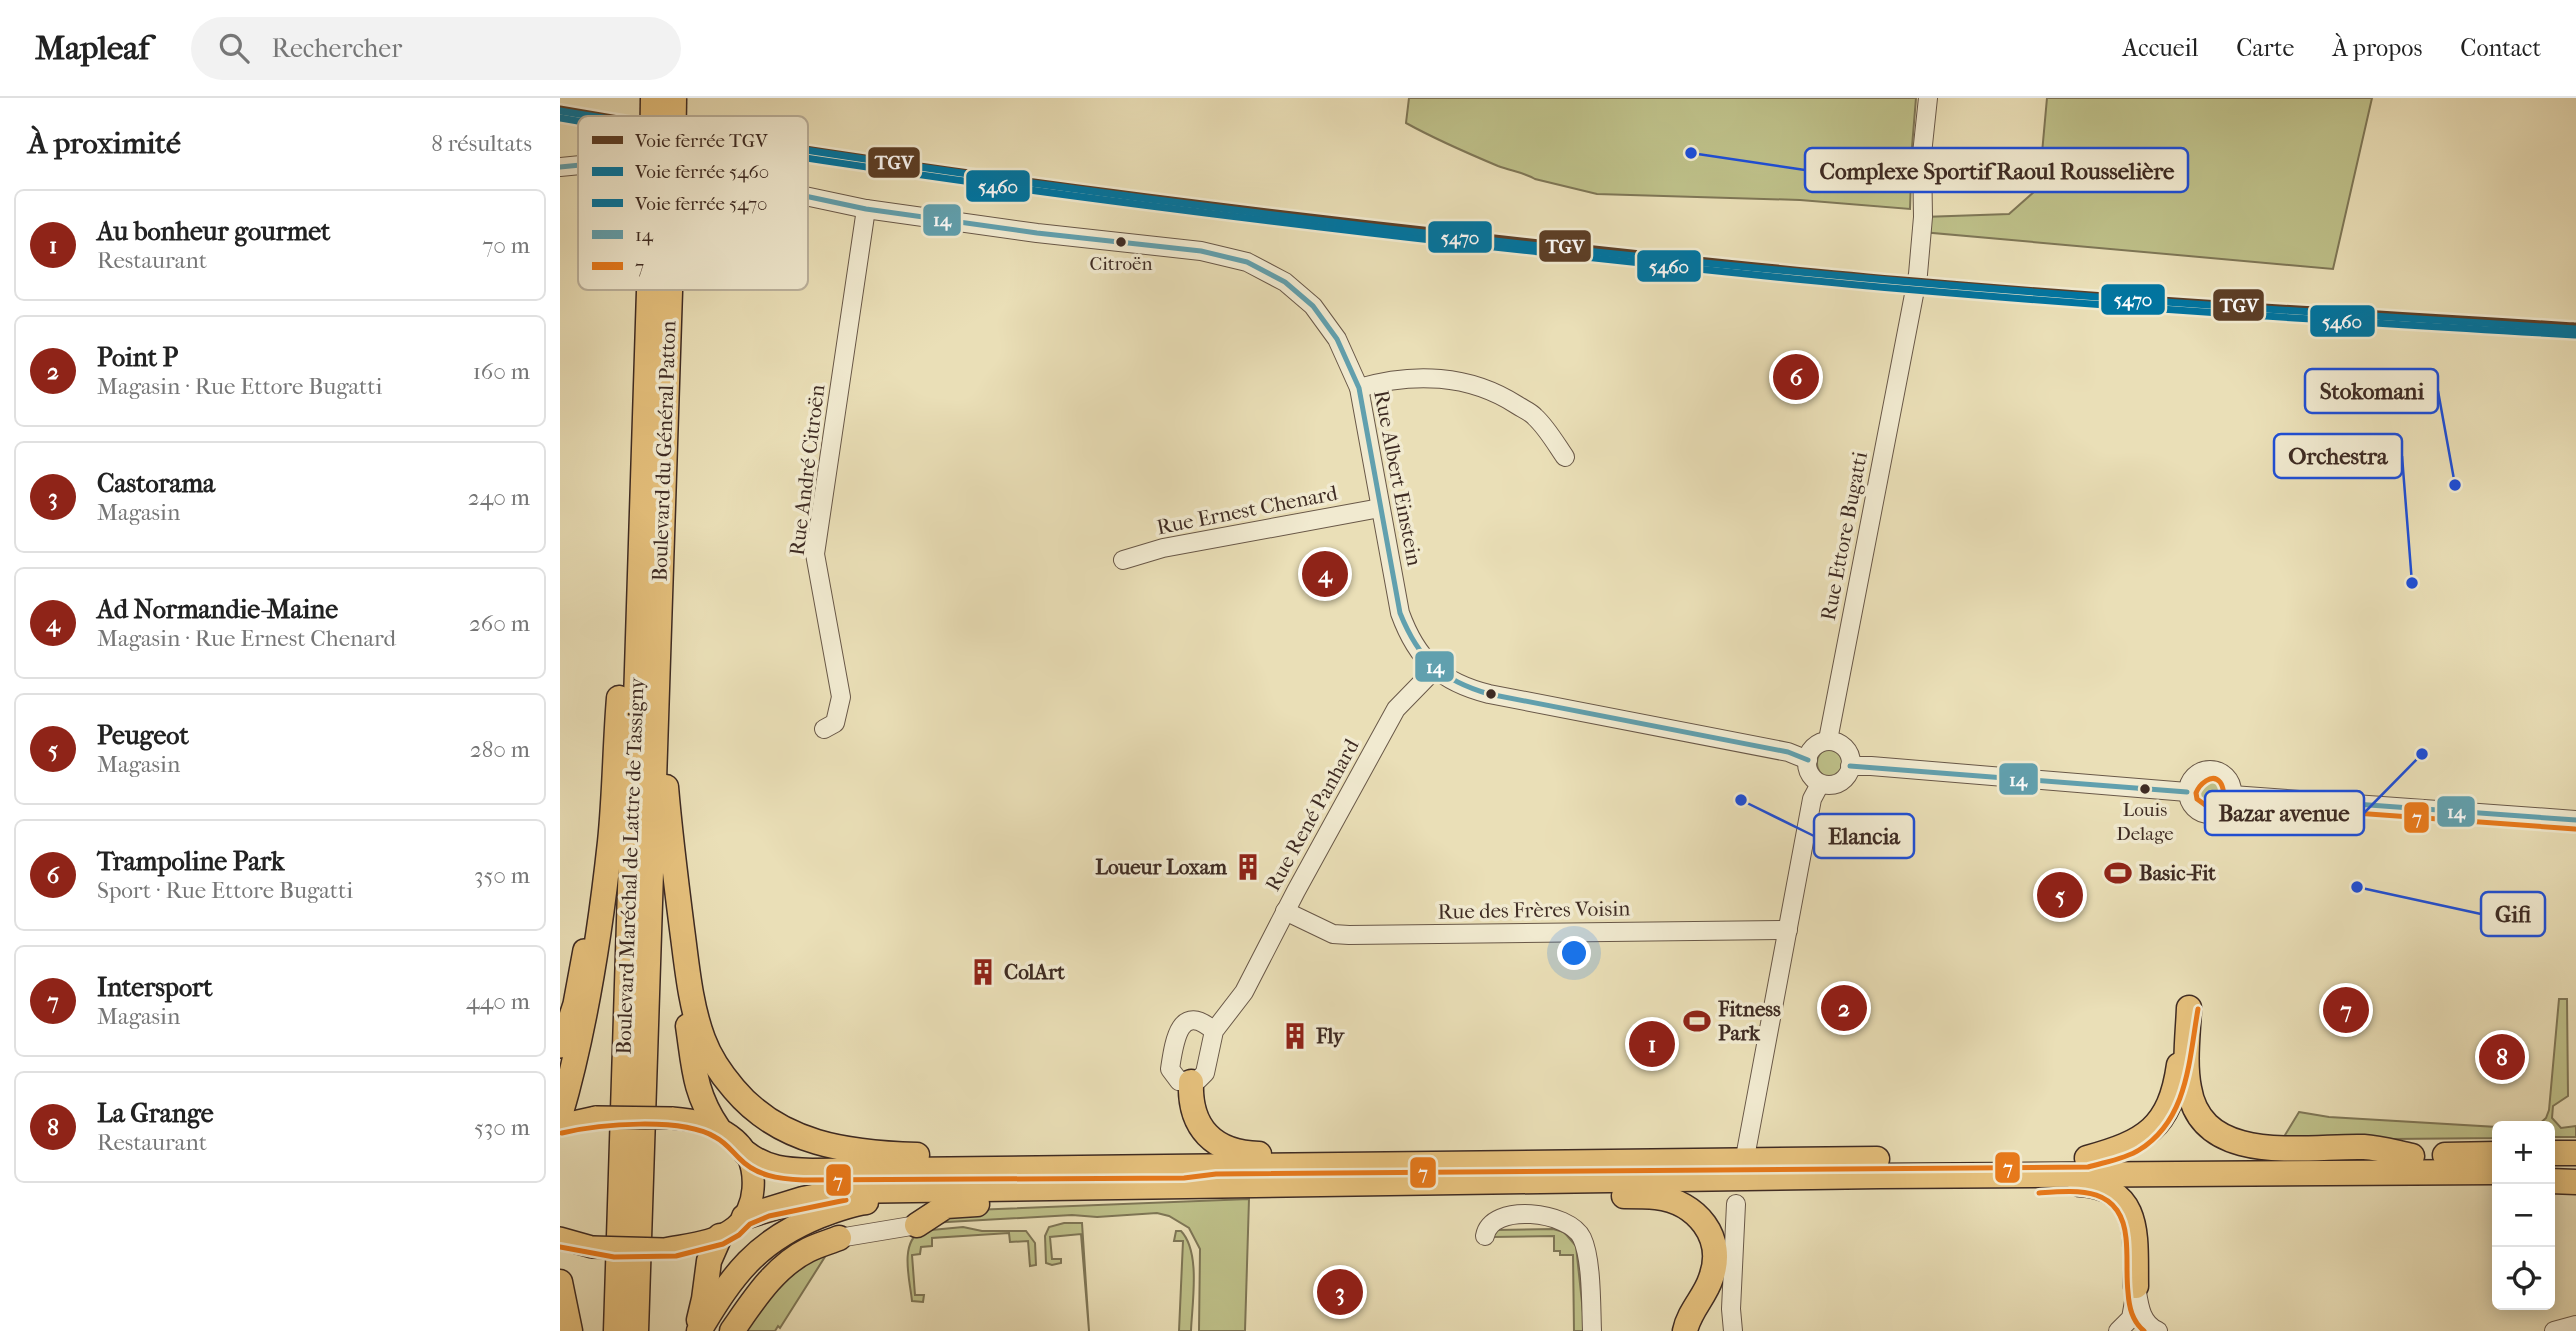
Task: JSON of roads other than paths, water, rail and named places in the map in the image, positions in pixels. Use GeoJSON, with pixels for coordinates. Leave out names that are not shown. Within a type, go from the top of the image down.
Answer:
{"type":"FeatureCollection","features":[{"type":"Feature","properties":{"kind":"highway","name":"Boulevard du Général Patton"},"geometry":{"type":"LineString","coordinates":[[653,98],[654,116]]}},
{"type":"Feature","properties":{"kind":"highway","name":"Boulevard du Général Patton"},"geometry":{"type":"LineString","coordinates":[[672,116],[674,98]]}},
{"type":"Feature","properties":{"kind":"highway","name":"Boulevard du Général Patton"},"geometry":{"type":"LineString","coordinates":[[647,402],[656,290]]}},
{"type":"Feature","properties":{"kind":"highway","name":"Boulevard du Général Patton"},"geometry":{"type":"LineString","coordinates":[[656,719],[660,290]]}},
{"type":"Feature","properties":{"kind":"highway"},"geometry":{"type":"LineString","coordinates":[[560,1116],[574,1068],[603,904],[610,840],[636,453],[647,402]]}},
{"type":"Feature","properties":{"kind":"highway","name":"Boulevard Maréchal de Lattre de Tassigny"},"geometry":{"type":"LineString","coordinates":[[616,1331],[636,626],[647,402]]}},
{"type":"Feature","properties":{"kind":"highway"},"geometry":{"type":"LineString","coordinates":[[656,719],[664,746],[667,805],[691,995],[709,1054],[745,1103],[765,1119],[807,1140],[846,1150],[899,1155],[1184,1161],[1215,1165]]}},
{"type":"Feature","properties":{"kind":"highway","name":"Boulevard Maréchal de Lattre de Tassigny"},"geometry":{"type":"LineString","coordinates":[[636,1331],[656,719]]}},
{"type":"Feature","properties":{"kind":"highway"},"geometry":{"type":"LineString","coordinates":[[678,893],[681,979],[696,1078],[702,1103],[718,1128]]}},
{"type":"Feature","properties":{"kind":"highway"},"geometry":{"type":"LineString","coordinates":[[2087,1158],[2133,1143],[2148,1133],[2168,1109],[2176,1088],[2189,1008],[2189,1088],[2201,1116],[2222,1136],[2261,1147],[2366,1147],[2412,1156]]}},
{"type":"Feature","properties":{"kind":"highway"},"geometry":{"type":"LineString","coordinates":[[1191,1082],[1192,1109],[1205,1132],[1217,1144],[1242,1154],[1317,1157],[1339,1164]]}},
{"type":"Feature","properties":{"kind":"highway"},"geometry":{"type":"LineString","coordinates":[[746,1153],[757,1162],[775,1168],[812,1171],[2492,1154]]}},
{"type":"Feature","properties":{"kind":"highway"},"geometry":{"type":"LineString","coordinates":[[2555,1153],[2576,1153]]}},
{"type":"Feature","properties":{"kind":"highway"},"geometry":{"type":"LineString","coordinates":[[2349,1171],[2492,1178]]}},
{"type":"Feature","properties":{"kind":"highway"},"geometry":{"type":"LineString","coordinates":[[744,1217],[790,1202],[843,1191],[1880,1176],[2492,1172]]}},
{"type":"Feature","properties":{"kind":"highway"},"geometry":{"type":"LineString","coordinates":[[2555,1172],[2576,1172]]}},
{"type":"Feature","properties":{"kind":"highway"},"geometry":{"type":"LineString","coordinates":[[1880,1176],[1949,1184],[2072,1183],[2102,1187],[2121,1199],[2133,1220],[2136,1286]]}},
{"type":"Feature","properties":{"kind":"highway"},"geometry":{"type":"LineString","coordinates":[[2555,1181],[2576,1182]]}},
{"type":"Feature","properties":{"kind":"highway"},"geometry":{"type":"LineString","coordinates":[[1368,1184],[1419,1190],[1656,1197],[1689,1208],[1712,1233],[1716,1248],[1715,1266],[1710,1281],[1687,1320],[1685,1331]]}},
{"type":"Feature","properties":{"kind":"highway"},"geometry":{"type":"LineString","coordinates":[[917,1225],[946,1206],[1036,1201],[1061,1189]]}},
{"type":"Feature","properties":{"kind":"highway"},"geometry":{"type":"LineString","coordinates":[[698,1331],[738,1273],[759,1251],[783,1232],[839,1208],[858,1203],[988,1198],[996,1190]]}},
{"type":"Feature","properties":{"kind":"highway"},"geometry":{"type":"LineString","coordinates":[[698,1331],[709,1261],[720,1236]]}},
{"type":"Feature","properties":{"kind":"highway"},"geometry":{"type":"LineString","coordinates":[[732,1331],[762,1288],[782,1267],[807,1251],[839,1238]]}},
{"type":"Feature","properties":{"kind":"highway"},"geometry":{"type":"LineString","coordinates":[[560,1282],[569,1331]]}},
{"type":"Feature","properties":{"kind":"highway"},"geometry":{"type":"LineString","coordinates":[[560,1320],[569,1331]]}},
{"type":"Feature","properties":{"kind":"main road"},"geometry":{"type":"LineString","coordinates":[[560,1047],[574,1004],[601,855],[610,840]]}},
{"type":"Feature","properties":{"kind":"main road"},"geometry":{"type":"LineString","coordinates":[[560,1125],[596,1116],[672,1118],[705,1122],[737,1141],[746,1153],[753,1183],[750,1205],[744,1217],[734,1229],[707,1241],[664,1249],[592,1247],[560,1238]]}},
{"type":"Feature","properties":{"kind":"street","name":"Rue Ettore Bugatti"},"geometry":{"type":"LineString","coordinates":[[1828,740],[1906,341],[1922,232],[1922,154],[1928,98]]}},
{"type":"Feature","properties":{"kind":"street","name":"Rue Albert Einstein"},"geometry":{"type":"LineString","coordinates":[[560,167],[578,165]]}},
{"type":"Feature","properties":{"kind":"street","name":"Rue Albert Einstein"},"geometry":{"type":"LineString","coordinates":[[808,197],[866,209],[1037,233],[1202,251],[1247,262],[1285,282],[1313,306],[1337,339],[1359,388],[1401,613],[1413,642],[1434,670],[1468,689],[1788,752],[1808,760]]}},
{"type":"Feature","properties":{"kind":"street","name":"Rue André Citroën"},"geometry":{"type":"LineString","coordinates":[[824,729],[835,723],[841,697],[816,554],[866,209]]}},
{"type":"Feature","properties":{"kind":"street"},"geometry":{"type":"LineString","coordinates":[[1359,388],[1388,380],[1426,376],[1499,393],[1535,416],[1565,457]]}},
{"type":"Feature","properties":{"kind":"street","name":"Rue Ernest Chenard"},"geometry":{"type":"LineString","coordinates":[[1123,560],[1163,548],[1380,508]]}},
{"type":"Feature","properties":{"kind":"street","name":"Rue René Panhard"},"geometry":{"type":"LineString","coordinates":[[1214,1031],[1244,992],[1285,911],[1396,709],[1434,670]]}},
{"type":"Feature","properties":{"kind":"street"},"geometry":{"type":"LineString","coordinates":[[1828,740],[1837,742],[1846,749],[1850,766],[1846,776],[1837,783],[1820,784],[1810,771],[1808,760],[1815,746],[1828,740]]}},
{"type":"Feature","properties":{"kind":"street"},"geometry":{"type":"LineString","coordinates":[[1850,766],[2187,792]]}},
{"type":"Feature","properties":{"kind":"street"},"geometry":{"type":"LineString","coordinates":[[2208,770],[2221,772],[2226,777],[2232,788],[2232,795],[2222,811],[2210,814],[2193,807],[2187,792],[2191,779],[2208,770]]}},
{"type":"Feature","properties":{"kind":"street"},"geometry":{"type":"LineString","coordinates":[[1746,1152],[1812,799],[1820,784]]}},
{"type":"Feature","properties":{"kind":"street"},"geometry":{"type":"LineString","coordinates":[[2232,795],[2576,820]]}},
{"type":"Feature","properties":{"kind":"street","name":"Rue des Frères Voisin"},"geometry":{"type":"LineString","coordinates":[[1285,911],[1333,934],[1349,935],[1788,930]]}},
{"type":"Feature","properties":{"kind":"street"},"geometry":{"type":"LineString","coordinates":[[1198,1020],[1244,992]]}},
{"type":"Feature","properties":{"kind":"street"},"geometry":{"type":"LineString","coordinates":[[1190,1020],[1198,1020],[1214,1031],[1205,1073],[1198,1080],[1180,1081],[1170,1069],[1177,1032],[1190,1020]]}},
{"type":"Feature","properties":{"kind":"street"},"geometry":{"type":"LineString","coordinates":[[1733,1331],[1731,1308],[1736,1204]]}},
{"type":"Feature","properties":{"kind":"street"},"geometry":{"type":"LineString","coordinates":[[1485,1236],[1487,1228],[1493,1222],[1510,1216],[1546,1215],[1574,1228],[1585,1245],[1590,1280],[1592,1331]]}},
{"type":"Feature","properties":{"kind":"street"},"geometry":{"type":"LineString","coordinates":[[839,1238],[917,1225]]}},
{"type":"Feature","properties":{"kind":"street"},"geometry":{"type":"LineString","coordinates":[[2118,1331],[2133,1313],[2136,1286]]}},
{"type":"Feature","properties":{"kind":"street"},"geometry":{"type":"LineString","coordinates":[[2136,1286],[2140,1311],[2158,1331]]}},
{"type":"Feature","properties":{"kind":"street"},"geometry":{"type":"LineString","coordinates":[[1719,1331],[1731,1308]]}},
{"type":"Feature","properties":{"kind":"street"},"geometry":{"type":"LineString","coordinates":[[2554,1331],[2576,1325]]}},
{"type":"Feature","properties":{"kind":"rail line","name":"TGV"},"geometry":{"type":"LineString","coordinates":[[560,109],[601,116]]}},
{"type":"Feature","properties":{"kind":"rail line","name":"5470"},"geometry":{"type":"LineString","coordinates":[[560,111],[591,116]]}},
{"type":"Feature","properties":{"kind":"rail line","name":"5460"},"geometry":{"type":"LineString","coordinates":[[560,118],[578,121]]}},
{"type":"Feature","properties":{"kind":"rail line","name":"TGV"},"geometry":{"type":"LineString","coordinates":[[808,150],[1233,208],[1801,271],[2246,306],[2576,326]]}},
{"type":"Feature","properties":{"kind":"rail line","name":"5470"},"geometry":{"type":"LineString","coordinates":[[808,150],[1210,207],[1700,263],[1953,286],[2575,329]]}},
{"type":"Feature","properties":{"kind":"rail line","name":"5460"},"geometry":{"type":"LineString","coordinates":[[808,158],[1346,230],[1800,280],[2245,315],[2575,335]]}},
{"type":"Feature","properties":{"kind":"place","name":"Complexe Sportif Raoul Rousselière"},"geometry":{"type":"Point","coordinates":[1691,153]}},
{"type":"Feature","properties":{"kind":"place","name":"Citroën"},"geometry":{"type":"Point","coordinates":[1121,242]}},
{"type":"Feature","properties":{"kind":"place","name":"Trampoline Park"},"geometry":{"type":"Point","coordinates":[1796,377]}},
{"type":"Feature","properties":{"kind":"place","name":"Stokomani"},"geometry":{"type":"Point","coordinates":[2455,485]}},
{"type":"Feature","properties":{"kind":"place","name":"Ad Normandie-Maine"},"geometry":{"type":"Point","coordinates":[1325,574]}},
{"type":"Feature","properties":{"kind":"place","name":"Orchestra"},"geometry":{"type":"Point","coordinates":[2412,583]}},
{"type":"Feature","properties":{"kind":"place","name":"Bazar avenue"},"geometry":{"type":"Point","coordinates":[2422,754]}},
{"type":"Feature","properties":{"kind":"place","name":"Louis Delage"},"geometry":{"type":"Point","coordinates":[2145,789]}},
{"type":"Feature","properties":{"kind":"place","name":"Elancia"},"geometry":{"type":"Point","coordinates":[1741,800]}},
{"type":"Feature","properties":{"kind":"place","name":"Loueur Loxam"},"geometry":{"type":"Point","coordinates":[1248,867]}},
{"type":"Feature","properties":{"kind":"place","name":"Basic-Fit"},"geometry":{"type":"Point","coordinates":[2118,873]}},
{"type":"Feature","properties":{"kind":"place","name":"Gifi"},"geometry":{"type":"Point","coordinates":[2357,887]}},
{"type":"Feature","properties":{"kind":"place","name":"Peugeot"},"geometry":{"type":"Point","coordinates":[2060,895]}},
{"type":"Feature","properties":{"kind":"place","name":"ColArt"},"geometry":{"type":"Point","coordinates":[983,972]}},
{"type":"Feature","properties":{"kind":"place","name":"Point P"},"geometry":{"type":"Point","coordinates":[1844,1008]}},
{"type":"Feature","properties":{"kind":"place","name":"Intersport"},"geometry":{"type":"Point","coordinates":[2346,1010]}},
{"type":"Feature","properties":{"kind":"place","name":"Fitness Park"},"geometry":{"type":"Point","coordinates":[1697,1021]}},
{"type":"Feature","properties":{"kind":"place","name":"Fly"},"geometry":{"type":"Point","coordinates":[1295,1036]}},
{"type":"Feature","properties":{"kind":"place","name":"Au bonheur gourmet"},"geometry":{"type":"Point","coordinates":[1652,1044]}},
{"type":"Feature","properties":{"kind":"place","name":"La Grange"},"geometry":{"type":"Point","coordinates":[2502,1057]}},
{"type":"Feature","properties":{"kind":"place","name":"Castorama"},"geometry":{"type":"Point","coordinates":[1340,1292]}}]}
